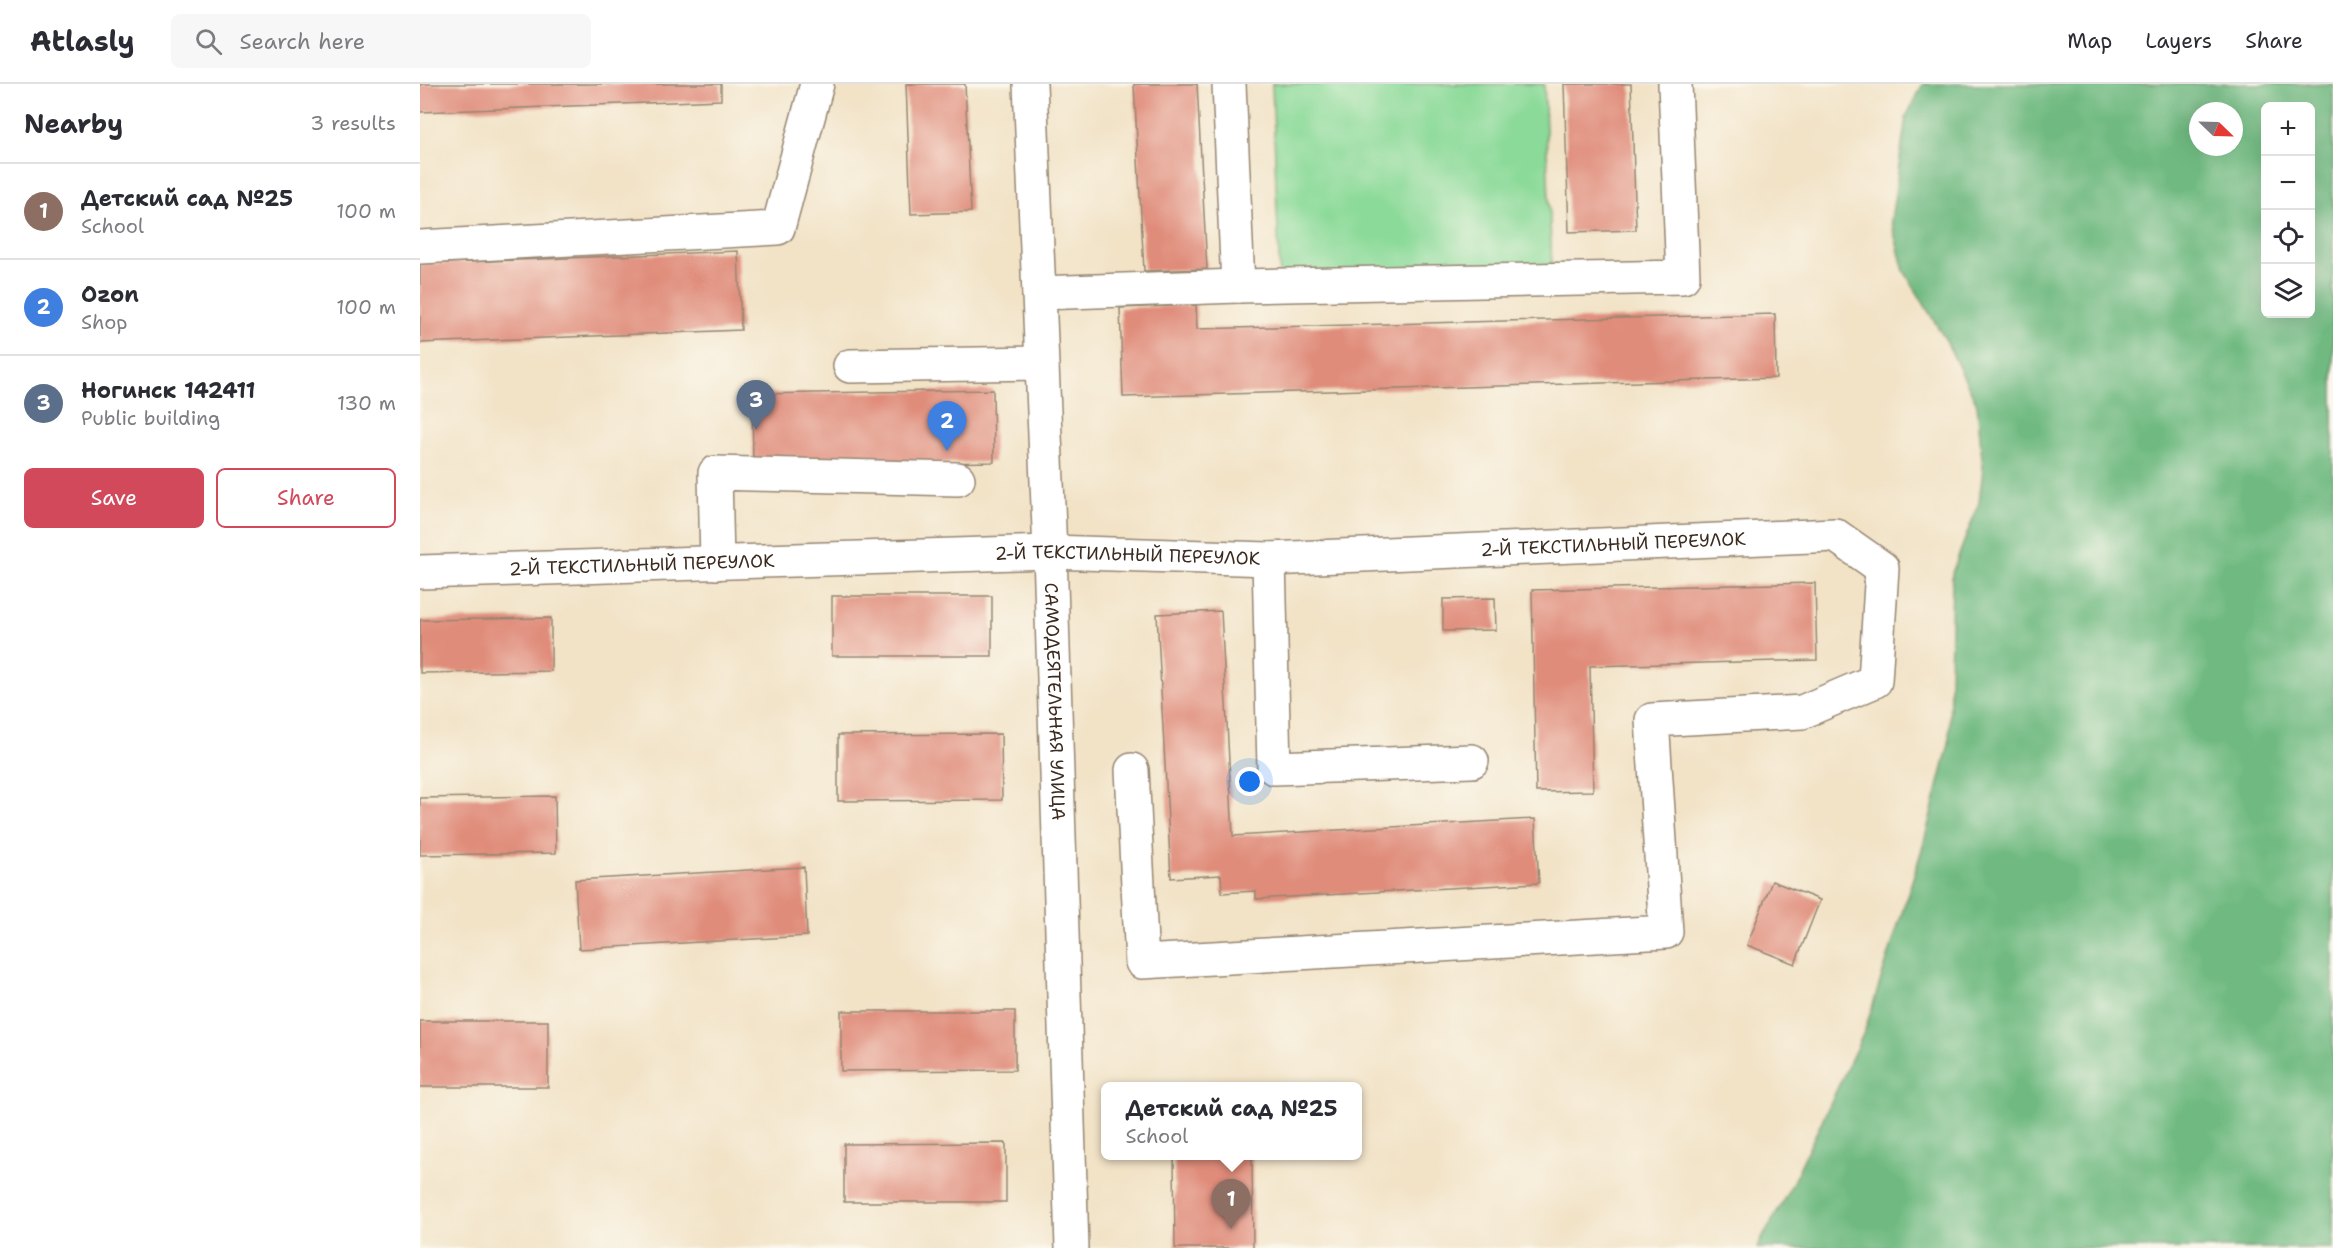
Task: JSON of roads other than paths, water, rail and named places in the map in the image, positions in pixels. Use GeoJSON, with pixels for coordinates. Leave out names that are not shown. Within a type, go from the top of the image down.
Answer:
{"type":"FeatureCollection","features":[{"type":"Feature","properties":{"kind":"street"},"geometry":{"type":"LineString","coordinates":[[420,247],[778,228],[817,84]]}},
{"type":"Feature","properties":{"kind":"street","name":"САМОДЕЯТЕЛЬНАЯ УЛИЦА"},"geometry":{"type":"LineString","coordinates":[[1030,84],[1050,552],[1072,1248]]}},
{"type":"Feature","properties":{"kind":"street"},"geometry":{"type":"LineString","coordinates":[[1229,84],[1238,286]]}},
{"type":"Feature","properties":{"kind":"street"},"geometry":{"type":"LineString","coordinates":[[1038,293],[1238,286],[1683,277],[1675,84]]}},
{"type":"Feature","properties":{"kind":"street"},"geometry":{"type":"LineString","coordinates":[[850,366],[1041,363]]}},
{"type":"Feature","properties":{"kind":"street"},"geometry":{"type":"LineString","coordinates":[[717,563],[715,472],[958,479]]}},
{"type":"Feature","properties":{"kind":"street","name":"2-Й ТЕКСТИЛЬНЫЙ ПЕРЕУЛОК"},"geometry":{"type":"LineString","coordinates":[[420,572],[1050,552],[1269,558],[1835,535],[1882,568],[1875,681],[1802,712],[1653,720],[1666,932],[1143,962],[1132,770]]}},
{"type":"Feature","properties":{"kind":"street"},"geometry":{"type":"LineString","coordinates":[[1269,558],[1274,768],[1472,761]]}},
{"type":"Feature","properties":{"kind":"place","name":"Ногинск 142411"},"geometry":{"type":"Point","coordinates":[756,430]}},
{"type":"Feature","properties":{"kind":"place","name":"Ozon"},"geometry":{"type":"Point","coordinates":[947,451]}},
{"type":"Feature","properties":{"kind":"place","name":"Детский сад №25"},"geometry":{"type":"Point","coordinates":[1231,1229]}}]}
